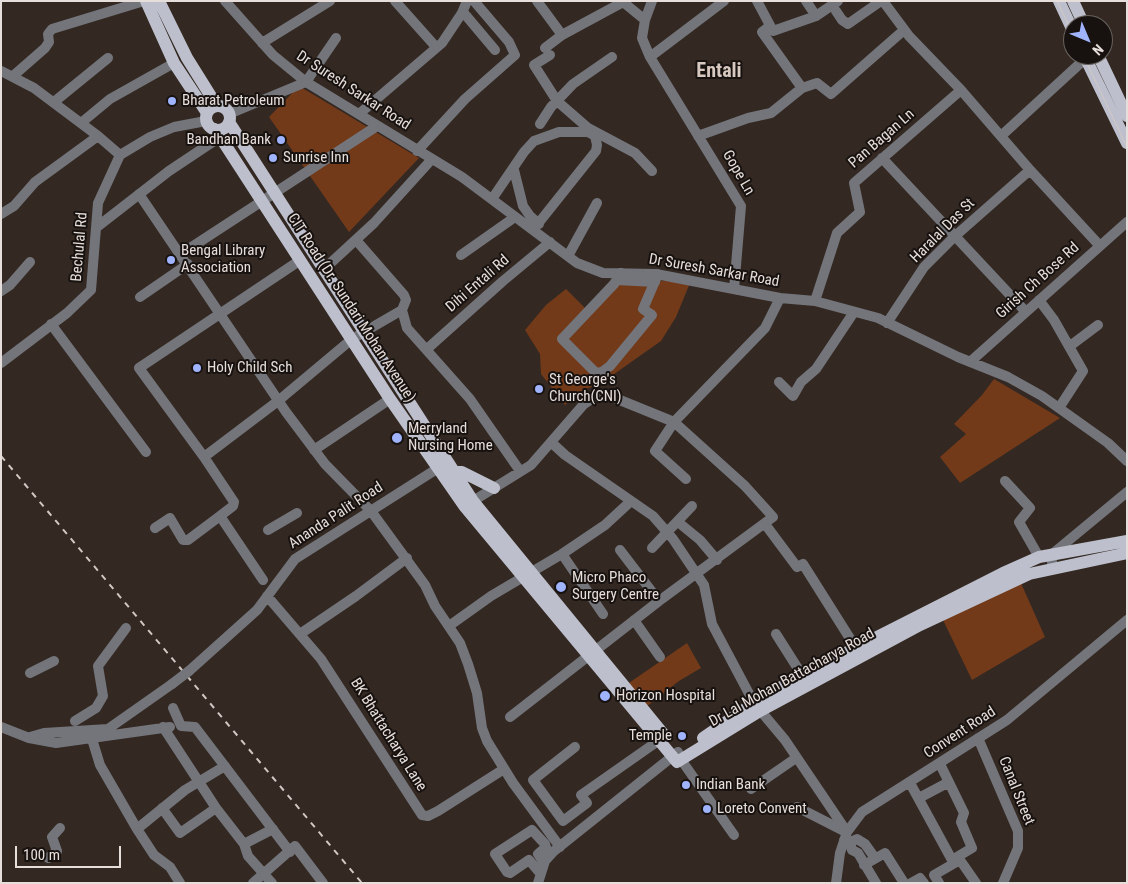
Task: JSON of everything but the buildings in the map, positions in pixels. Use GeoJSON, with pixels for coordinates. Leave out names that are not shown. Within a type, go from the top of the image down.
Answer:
{"type":"FeatureCollection","features":[{"type":"Feature","properties":{"kind":"main road","name":"CIT Road (Dr. Sundari Mohan Avenue)"},"geometry":{"type":"LineString","coordinates":[[145,1],[174,63],[213,121],[299,261],[390,399],[473,501],[526,574]]}},
{"type":"Feature","properties":{"kind":"main road","name":"CIT Road (Dr. Sundari Mohan Avenue)"},"geometry":{"type":"LineString","coordinates":[[158,1],[187,58],[213,121]]}},
{"type":"Feature","properties":{"kind":"main road"},"geometry":{"type":"LineString","coordinates":[[1059,1],[1066,15]]}},
{"type":"Feature","properties":{"kind":"main road"},"geometry":{"type":"LineString","coordinates":[[1073,1],[1079,15]]}},
{"type":"Feature","properties":{"kind":"main road"},"geometry":{"type":"LineString","coordinates":[[1094,65],[1127,143]]}},
{"type":"Feature","properties":{"kind":"main road"},"geometry":{"type":"LineString","coordinates":[[1096,65],[1127,116]]}},
{"type":"Feature","properties":{"kind":"main road"},"geometry":{"type":"LineString","coordinates":[[224,108],[229,118],[223,128],[213,121],[224,108]]}},
{"type":"Feature","properties":{"kind":"main road","name":"CIT Road (Dr. Sundari Mohan Avenue)"},"geometry":{"type":"LineString","coordinates":[[229,118],[273,193],[365,332],[447,468],[465,507],[526,574],[677,757]]}},
{"type":"Feature","properties":{"kind":"main road"},"geometry":{"type":"LineString","coordinates":[[447,468],[462,472],[494,488]]}},
{"type":"Feature","properties":{"kind":"main road","name":"Dr Lal Mohan Battacharya Road"},"geometry":{"type":"LineString","coordinates":[[677,757],[757,707],[802,675],[1003,573],[1045,556],[1127,540]]}},
{"type":"Feature","properties":{"kind":"main road","name":"Dr Lal Mohan Battacharya Road"},"geometry":{"type":"LineString","coordinates":[[757,707],[920,625],[1029,574],[1127,553]]}},
{"type":"Feature","properties":{"kind":"main road","name":"CIT Road (Dr. Sundari Mohan Avenue)"},"geometry":{"type":"LineString","coordinates":[[593,654],[658,741],[677,757]]}},
{"type":"Feature","properties":{"kind":"street"},"geometry":{"type":"LineString","coordinates":[[13,76],[47,45],[48,34],[52,29],[145,1]]}},
{"type":"Feature","properties":{"kind":"street","name":"Dr Suresh Sarkar Road"},"geometry":{"type":"LineString","coordinates":[[225,1],[273,55],[306,82],[432,159],[516,217],[536,227],[550,242],[577,263],[603,274],[619,277],[656,278],[734,288],[780,298],[815,301],[887,323],[970,362],[1008,377],[1059,408],[1108,443],[1127,461]]}},
{"type":"Feature","properties":{"kind":"street"},"geometry":{"type":"LineString","coordinates":[[262,43],[315,5],[330,1]]}},
{"type":"Feature","properties":{"kind":"street"},"geometry":{"type":"LineString","coordinates":[[395,1],[436,48]]}},
{"type":"Feature","properties":{"kind":"street"},"geometry":{"type":"LineString","coordinates":[[359,114],[442,43],[463,12],[467,1]]}},
{"type":"Feature","properties":{"kind":"street"},"geometry":{"type":"LineString","coordinates":[[417,151],[465,99],[515,55],[509,42],[474,1]]}},
{"type":"Feature","properties":{"kind":"street"},"geometry":{"type":"LineString","coordinates":[[537,1],[562,35]]}},
{"type":"Feature","properties":{"kind":"street","name":"Gope Ln"},"geometry":{"type":"LineString","coordinates":[[652,1],[645,20],[642,38],[650,57],[741,206],[734,288]]}},
{"type":"Feature","properties":{"kind":"street"},"geometry":{"type":"LineString","coordinates":[[650,57],[724,1]]}},
{"type":"Feature","properties":{"kind":"street"},"geometry":{"type":"LineString","coordinates":[[757,1],[773,31],[816,16],[837,6],[842,20],[848,24],[882,1],[904,30],[961,90],[1030,170],[1100,246]]}},
{"type":"Feature","properties":{"kind":"street"},"geometry":{"type":"LineString","coordinates":[[806,1],[816,16]]}},
{"type":"Feature","properties":{"kind":"street"},"geometry":{"type":"LineString","coordinates":[[645,20],[623,2],[562,35],[534,65],[557,101],[588,128],[635,153],[652,171]]}},
{"type":"Feature","properties":{"kind":"street"},"geometry":{"type":"LineString","coordinates":[[463,12],[495,50]]}},
{"type":"Feature","properties":{"kind":"street"},"geometry":{"type":"LineString","coordinates":[[770,26],[762,32],[802,88]]}},
{"type":"Feature","properties":{"kind":"street"},"geometry":{"type":"LineString","coordinates":[[698,136],[748,118],[771,113],[802,88],[817,83],[831,94],[904,30]]}},
{"type":"Feature","properties":{"kind":"street"},"geometry":{"type":"LineString","coordinates":[[229,118],[306,82],[336,38]]}},
{"type":"Feature","properties":{"kind":"street"},"geometry":{"type":"LineString","coordinates":[[540,124],[557,101],[573,84],[612,57]]}},
{"type":"Feature","properties":{"kind":"street"},"geometry":{"type":"LineString","coordinates":[[54,102],[108,58]]}},
{"type":"Feature","properties":{"kind":"street"},"geometry":{"type":"LineString","coordinates":[[81,123],[110,99],[174,63]]}},
{"type":"Feature","properties":{"kind":"street"},"geometry":{"type":"LineString","coordinates":[[1001,136],[1080,65]]}},
{"type":"Feature","properties":{"kind":"street"},"geometry":{"type":"LineString","coordinates":[[1,71],[34,88],[54,102],[98,136],[120,156],[150,137],[174,127],[213,121]]}},
{"type":"Feature","properties":{"kind":"street","name":"Pan Bagan Ln"},"geometry":{"type":"LineString","coordinates":[[815,301],[837,233],[860,212],[854,183],[961,90]]}},
{"type":"Feature","properties":{"kind":"street"},"geometry":{"type":"LineString","coordinates":[[97,226],[169,171],[213,121]]}},
{"type":"Feature","properties":{"kind":"street"},"geometry":{"type":"LineString","coordinates":[[181,254],[377,126]]}},
{"type":"Feature","properties":{"kind":"street"},"geometry":{"type":"LineString","coordinates":[[492,199],[514,170],[524,152],[534,142],[559,132],[588,132],[595,136],[598,145],[596,151],[536,227],[523,206],[514,170]]}},
{"type":"Feature","properties":{"kind":"street"},"geometry":{"type":"LineString","coordinates":[[1,214],[14,206],[35,182],[98,136]]}},
{"type":"Feature","properties":{"kind":"street","name":"Bechulal Rd"},"geometry":{"type":"LineString","coordinates":[[1,363],[91,290],[98,204],[120,156]]}},
{"type":"Feature","properties":{"kind":"street"},"geometry":{"type":"LineString","coordinates":[[882,158],[1026,312]]}},
{"type":"Feature","properties":{"kind":"street"},"geometry":{"type":"LineString","coordinates":[[323,270],[356,240],[432,159]]}},
{"type":"Feature","properties":{"kind":"street","name":"Haralal Das St"},"geometry":{"type":"LineString","coordinates":[[887,323],[924,267],[954,237],[1030,170]]}},
{"type":"Feature","properties":{"kind":"street"},"geometry":{"type":"LineString","coordinates":[[139,194],[188,264],[278,401],[314,450],[325,464],[372,511],[407,558],[449,626],[468,664],[477,693],[482,728],[504,769],[560,847]]}},
{"type":"Feature","properties":{"kind":"street"},"geometry":{"type":"LineString","coordinates":[[568,256],[597,203]]}},
{"type":"Feature","properties":{"kind":"street"},"geometry":{"type":"LineString","coordinates":[[461,255],[516,217]]}},
{"type":"Feature","properties":{"kind":"street","name":"Girish Ch Bose Rd"},"geometry":{"type":"LineString","coordinates":[[970,362],[1127,222]]}},
{"type":"Feature","properties":{"kind":"street"},"geometry":{"type":"LineString","coordinates":[[356,240],[404,295],[406,300],[402,310],[407,328],[470,399],[520,472]]}},
{"type":"Feature","properties":{"kind":"street","name":"Dihi Entali Rd"},"geometry":{"type":"LineString","coordinates":[[427,349],[481,300],[550,242]]}},
{"type":"Feature","properties":{"kind":"street"},"geometry":{"type":"LineString","coordinates":[[155,528],[170,518],[183,540],[188,540],[233,506],[234,502],[204,457],[139,368],[299,261]]}},
{"type":"Feature","properties":{"kind":"street"},"geometry":{"type":"LineString","coordinates":[[1,291],[10,285],[30,262]]}},
{"type":"Feature","properties":{"kind":"street"},"geometry":{"type":"LineString","coordinates":[[140,297],[188,264]]}},
{"type":"Feature","properties":{"kind":"street"},"geometry":{"type":"LineString","coordinates":[[619,277],[562,339],[596,374],[610,366],[652,315],[644,309],[656,278]]}},
{"type":"Feature","properties":{"kind":"street"},"geometry":{"type":"LineString","coordinates":[[686,478],[654,451],[674,422],[765,328],[780,298]]}},
{"type":"Feature","properties":{"kind":"street"},"geometry":{"type":"LineString","coordinates":[[1039,300],[1054,320],[1083,370],[1083,374],[1059,408]]}},
{"type":"Feature","properties":{"kind":"street"},"geometry":{"type":"LineString","coordinates":[[204,457],[278,401],[352,339],[402,310]]}},
{"type":"Feature","properties":{"kind":"street"},"geometry":{"type":"LineString","coordinates":[[778,382],[793,396],[801,382],[816,369],[854,312]]}},
{"type":"Feature","properties":{"kind":"street"},"geometry":{"type":"LineString","coordinates":[[51,324],[146,452]]}},
{"type":"Feature","properties":{"kind":"street"},"geometry":{"type":"LineString","coordinates":[[1070,346],[1098,325]]}},
{"type":"Feature","properties":{"kind":"street"},"geometry":{"type":"LineString","coordinates":[[473,501],[531,464],[552,443],[584,404],[596,396],[610,396],[674,422],[732,474],[773,517],[734,544],[717,560],[634,620],[593,654],[510,717]]}},
{"type":"Feature","properties":{"kind":"street"},"geometry":{"type":"LineString","coordinates":[[314,450],[390,399]]}},
{"type":"Feature","properties":{"kind":"street"},"geometry":{"type":"LineString","coordinates":[[552,443],[565,455],[653,516],[668,532],[704,586],[712,624],[757,707],[796,758],[847,838],[852,850],[858,853],[876,883]]}},
{"type":"Feature","properties":{"kind":"street","name":"Ananda Palit Road"},"geometry":{"type":"LineString","coordinates":[[29,738],[44,733],[108,729],[189,671],[238,629],[267,596],[295,559],[372,511],[447,468]]}},
{"type":"Feature","properties":{"kind":"street"},"geometry":{"type":"LineString","coordinates":[[1005,480],[1030,508],[1019,522],[1053,569]]}},
{"type":"Feature","properties":{"kind":"street"},"geometry":{"type":"LineString","coordinates":[[1045,556],[1127,492]]}},
{"type":"Feature","properties":{"kind":"street"},"geometry":{"type":"LineString","coordinates":[[449,626],[526,574],[562,554],[606,525],[631,501]]}},
{"type":"Feature","properties":{"kind":"street"},"geometry":{"type":"LineString","coordinates":[[652,548],[692,506]]}},
{"type":"Feature","properties":{"kind":"street"},"geometry":{"type":"LineString","coordinates":[[268,530],[297,513]]}},
{"type":"Feature","properties":{"kind":"street"},"geometry":{"type":"LineString","coordinates":[[220,516],[263,580]]}},
{"type":"Feature","properties":{"kind":"street"},"geometry":{"type":"LineString","coordinates":[[678,522],[700,540],[717,560]]}},
{"type":"Feature","properties":{"kind":"street"},"geometry":{"type":"LineString","coordinates":[[765,524],[797,567],[804,564],[856,648]]}},
{"type":"Feature","properties":{"kind":"street"},"geometry":{"type":"LineString","coordinates":[[620,550],[659,601]]}},
{"type":"Feature","properties":{"kind":"street"},"geometry":{"type":"LineString","coordinates":[[562,554],[603,614]]}},
{"type":"Feature","properties":{"kind":"street"},"geometry":{"type":"LineString","coordinates":[[300,634],[407,558]]}},
{"type":"Feature","properties":{"kind":"street","name":"BK Bhattacharya Lane"},"geometry":{"type":"LineString","coordinates":[[267,596],[321,659],[355,708],[422,815],[428,816],[438,812],[504,769]]}},
{"type":"Feature","properties":{"kind":"street"},"geometry":{"type":"LineString","coordinates":[[634,620],[660,657]]}},
{"type":"Feature","properties":{"kind":"street","name":"Convent Road"},"geometry":{"type":"LineString","coordinates":[[836,883],[847,838],[862,812],[1007,720],[1127,620]]}},
{"type":"Feature","properties":{"kind":"street"},"geometry":{"type":"LineString","coordinates":[[75,722],[96,708],[102,696],[98,666],[126,628]]}},
{"type":"Feature","properties":{"kind":"street"},"geometry":{"type":"LineString","coordinates":[[776,634],[802,675]]}},
{"type":"Feature","properties":{"kind":"street"},"geometry":{"type":"LineString","coordinates":[[30,673],[54,661]]}},
{"type":"Feature","properties":{"kind":"street"},"geometry":{"type":"LineString","coordinates":[[173,708],[181,726]]}},
{"type":"Feature","properties":{"kind":"street"},"geometry":{"type":"LineString","coordinates":[[1,727],[29,738],[56,743],[164,727],[195,727],[273,829],[324,883]]}},
{"type":"Feature","properties":{"kind":"street"},"geometry":{"type":"LineString","coordinates":[[164,727],[198,782],[244,844],[248,856],[272,883]]}},
{"type":"Feature","properties":{"kind":"street","name":"Canal Street"},"geometry":{"type":"LineString","coordinates":[[978,738],[1018,831],[1018,848],[1002,883]]}},
{"type":"Feature","properties":{"kind":"street"},"geometry":{"type":"LineString","coordinates":[[92,739],[100,765],[136,829],[154,855],[170,867],[180,883]]}},
{"type":"Feature","properties":{"kind":"street"},"geometry":{"type":"LineString","coordinates":[[574,746],[534,780],[563,821],[587,803],[581,795],[658,741]]}},
{"type":"Feature","properties":{"kind":"street"},"geometry":{"type":"LineString","coordinates":[[533,857],[541,873],[560,847],[677,757],[734,835]]}},
{"type":"Feature","properties":{"kind":"street"},"geometry":{"type":"LineString","coordinates":[[750,789],[796,758]]}},
{"type":"Feature","properties":{"kind":"street"},"geometry":{"type":"LineString","coordinates":[[910,783],[952,860],[972,848],[961,822],[964,813],[940,764]]}},
{"type":"Feature","properties":{"kind":"street"},"geometry":{"type":"LineString","coordinates":[[136,829],[198,782],[225,766]]}},
{"type":"Feature","properties":{"kind":"street"},"geometry":{"type":"LineString","coordinates":[[919,798],[949,782]]}},
{"type":"Feature","properties":{"kind":"street"},"geometry":{"type":"LineString","coordinates":[[162,808],[180,833],[216,808]]}},
{"type":"Feature","properties":{"kind":"street"},"geometry":{"type":"LineString","coordinates":[[797,808],[847,838],[857,839],[865,844],[875,858]]}},
{"type":"Feature","properties":{"kind":"street"},"geometry":{"type":"LineString","coordinates":[[48,858],[57,851],[52,837],[60,828]]}},
{"type":"Feature","properties":{"kind":"street"},"geometry":{"type":"LineString","coordinates":[[244,844],[273,829]]}},
{"type":"Feature","properties":{"kind":"street"},"geometry":{"type":"LineString","coordinates":[[532,830],[546,847],[533,857],[510,873],[505,870],[495,854],[532,830]]}},
{"type":"Feature","properties":{"kind":"street"},"geometry":{"type":"LineString","coordinates":[[253,883],[293,849]]}},
{"type":"Feature","properties":{"kind":"street"},"geometry":{"type":"LineString","coordinates":[[864,865],[885,853],[904,883]]}},
{"type":"Feature","properties":{"kind":"street"},"geometry":{"type":"LineString","coordinates":[[939,883],[934,875],[960,860],[976,883]]}},
{"type":"Feature","properties":{"kind":"street"},"geometry":{"type":"LineString","coordinates":[[911,883],[920,878],[924,883]]}},
{"type":"Feature","properties":{"kind":"shaded area"},"geometry":{"type":"Polygon","coordinates":[[[299,86],[419,158],[349,232],[269,117],[299,86]]]}},
{"type":"Feature","properties":{"kind":"shaded area"},"geometry":{"type":"Polygon","coordinates":[[[614,277],[690,283],[676,317],[661,341],[600,384],[583,390],[565,405],[541,374],[540,354],[525,330],[546,305],[566,289],[587,310],[614,277]]]}},
{"type":"Feature","properties":{"kind":"shaded area"},"geometry":{"type":"Polygon","coordinates":[[[994,379],[1060,418],[960,483],[940,457],[966,434],[954,424],[982,395],[994,379]]]}},
{"type":"Feature","properties":{"kind":"shaded area"},"geometry":{"type":"Polygon","coordinates":[[[1020,581],[1045,637],[972,680],[943,620],[1020,581]]]}},
{"type":"Feature","properties":{"kind":"shaded area"},"geometry":{"type":"Polygon","coordinates":[[[687,643],[701,668],[679,681],[646,707],[626,685],[687,643]]]}},
{"type":"Feature","properties":{"kind":"tram line"},"geometry":{"type":"LineString","coordinates":[[1057,1],[1064,15]]}},
{"type":"Feature","properties":{"kind":"tram line"},"geometry":{"type":"LineString","coordinates":[[1088,65],[1127,147]]}},
{"type":"Feature","properties":{"kind":"railway"},"geometry":{"type":"LineString","coordinates":[[1,456],[362,883]]}},
{"type":"Feature","properties":{"kind":"place","name":"Bharat Petroleum"},"geometry":{"type":"Point","coordinates":[172,101]}},
{"type":"Feature","properties":{"kind":"place","name":"Bandhan Bank"},"geometry":{"type":"Point","coordinates":[281,140]}},
{"type":"Feature","properties":{"kind":"place","name":"Sunrise Inn"},"geometry":{"type":"Point","coordinates":[273,158]}},
{"type":"Feature","properties":{"kind":"place","name":"Bengal Library Association"},"geometry":{"type":"Point","coordinates":[171,260]}},
{"type":"Feature","properties":{"kind":"place","name":"Holy Child Sch"},"geometry":{"type":"Point","coordinates":[197,368]}},
{"type":"Feature","properties":{"kind":"place","name":"St George's Church(CNI)"},"geometry":{"type":"Point","coordinates":[539,389]}},
{"type":"Feature","properties":{"kind":"place","name":"Merryland Nursing Home"},"geometry":{"type":"Point","coordinates":[397,438]}},
{"type":"Feature","properties":{"kind":"place","name":"Micro Phaco Surgery Centre"},"geometry":{"type":"Point","coordinates":[561,587]}},
{"type":"Feature","properties":{"kind":"place","name":"Horizon Hospital"},"geometry":{"type":"Point","coordinates":[605,696]}},
{"type":"Feature","properties":{"kind":"place","name":"Temple"},"geometry":{"type":"Point","coordinates":[682,736]}},
{"type":"Feature","properties":{"kind":"place","name":"Indian Bank"},"geometry":{"type":"Point","coordinates":[686,785]}},
{"type":"Feature","properties":{"kind":"place","name":"Loreto Convent"},"geometry":{"type":"Point","coordinates":[707,809]}},
{"type":"Feature","properties":{"kind":"district","name":"Entali"},"geometry":{"type":"Point","coordinates":[719,72]}}]}
